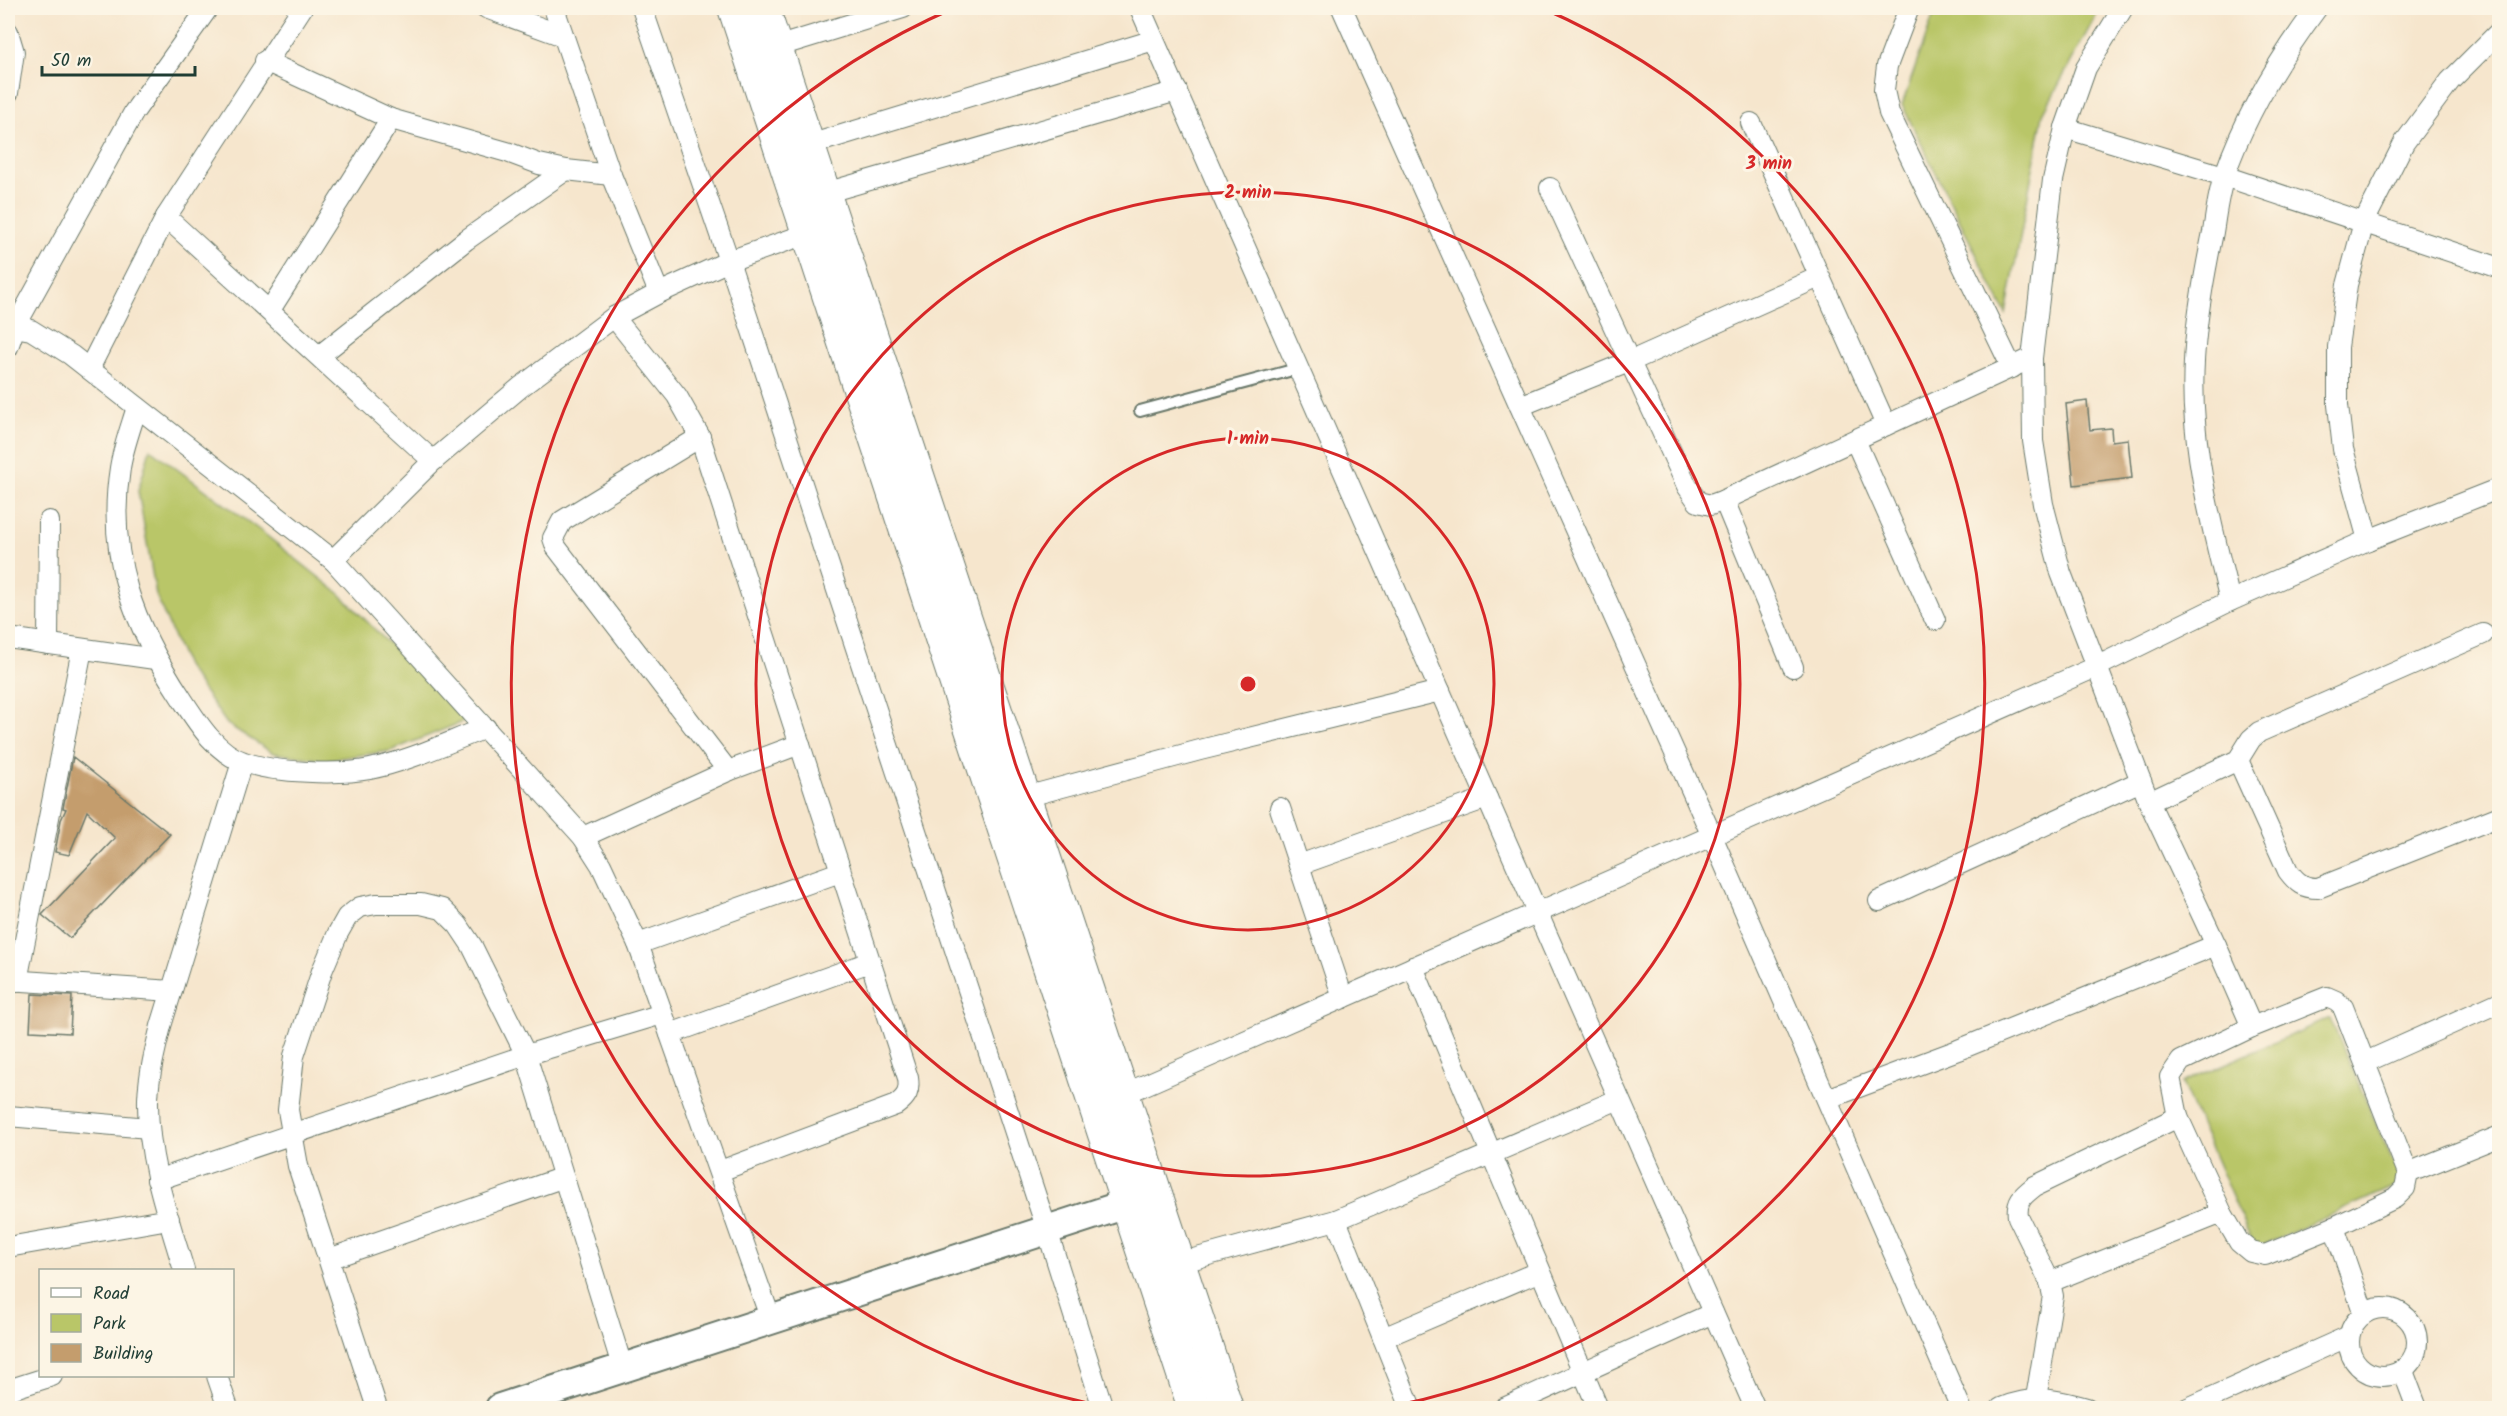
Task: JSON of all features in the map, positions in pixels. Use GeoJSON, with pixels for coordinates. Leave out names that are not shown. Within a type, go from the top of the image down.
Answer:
{"type":"FeatureCollection","features":[{"type":"Feature","properties":{"kind":"main road"},"geometry":{"type":"LineString","coordinates":[[734,8],[822,229],[1025,797],[1227,1408]]}},
{"type":"Feature","properties":{"kind":"main road"},"geometry":{"type":"LineString","coordinates":[[763,8],[825,194],[822,229],[1095,1107],[1194,1408]]}},
{"type":"Feature","properties":{"kind":"street"},"geometry":{"type":"LineString","coordinates":[[8,347],[11,327],[134,112],[208,8]]}},
{"type":"Feature","properties":{"kind":"street"},"geometry":{"type":"LineString","coordinates":[[88,369],[166,217],[265,61],[302,8]]}},
{"type":"Feature","properties":{"kind":"street"},"geometry":{"type":"LineString","coordinates":[[486,8],[563,36]]}},
{"type":"Feature","properties":{"kind":"street"},"geometry":{"type":"LineString","coordinates":[[554,8],[611,175],[659,293]]}},
{"type":"Feature","properties":{"kind":"street"},"geometry":{"type":"LineString","coordinates":[[642,8],[729,261],[1047,1230],[1103,1408]]}},
{"type":"Feature","properties":{"kind":"street"},"geometry":{"type":"LineString","coordinates":[[776,47],[903,8]]}},
{"type":"Feature","properties":{"kind":"street"},"geometry":{"type":"LineString","coordinates":[[1140,8],[1755,1408]]}},
{"type":"Feature","properties":{"kind":"street"},"geometry":{"type":"LineString","coordinates":[[1342,8],[1712,836],[1827,1099],[1956,1407]]}},
{"type":"Feature","properties":{"kind":"street"},"geometry":{"type":"LineString","coordinates":[[1909,8],[1887,66],[1884,90],[1889,113],[2012,368]]}},
{"type":"Feature","properties":{"kind":"street"},"geometry":{"type":"LineString","coordinates":[[2123,8],[2086,68],[2065,128],[2053,180],[2032,358],[2033,441],[2043,504],[2061,573],[2096,668],[2149,802],[2252,1027]]}},
{"type":"Feature","properties":{"kind":"street"},"geometry":{"type":"LineString","coordinates":[[2230,601],[2204,491],[2195,422],[2192,366],[2201,291],[2224,176],[2258,98],[2294,39],[2317,8]]}},
{"type":"Feature","properties":{"kind":"street"},"geometry":{"type":"LineString","coordinates":[[2368,540],[2343,449],[2338,405],[2338,347],[2347,285],[2364,222],[2404,143],[2450,81],[2499,31]]}},
{"type":"Feature","properties":{"kind":"street"},"geometry":{"type":"LineString","coordinates":[[8,32],[14,52],[8,93]]}},
{"type":"Feature","properties":{"kind":"street"},"geometry":{"type":"LineString","coordinates":[[809,145],[1155,40]]}},
{"type":"Feature","properties":{"kind":"street"},"geometry":{"type":"LineString","coordinates":[[265,61],[391,119],[507,152],[539,164],[566,170],[611,175]]}},
{"type":"Feature","properties":{"kind":"street"},"geometry":{"type":"LineString","coordinates":[[825,194],[1177,91]]}},
{"type":"Feature","properties":{"kind":"street"},"geometry":{"type":"LineString","coordinates":[[270,310],[391,119]]}},
{"type":"Feature","properties":{"kind":"street"},"geometry":{"type":"LineString","coordinates":[[1751,123],[1886,425]]}},
{"type":"Feature","properties":{"kind":"street"},"geometry":{"type":"LineString","coordinates":[[2065,128],[2224,176],[2499,268]]}},
{"type":"Feature","properties":{"kind":"street"},"geometry":{"type":"LineString","coordinates":[[319,356],[466,240],[566,170]]}},
{"type":"Feature","properties":{"kind":"street"},"geometry":{"type":"LineString","coordinates":[[1550,188],[1632,361],[1687,486],[1698,502],[1711,505],[1724,500],[2032,358]]}},
{"type":"Feature","properties":{"kind":"street"},"geometry":{"type":"LineString","coordinates":[[166,217],[433,461]]}},
{"type":"Feature","properties":{"kind":"street"},"geometry":{"type":"LineString","coordinates":[[333,560],[433,461],[522,386],[614,317],[659,293],[729,261],[822,229]]}},
{"type":"Feature","properties":{"kind":"street"},"geometry":{"type":"LineString","coordinates":[[1520,405],[1632,361],[1820,277]]}},
{"type":"Feature","properties":{"kind":"street"},"geometry":{"type":"LineString","coordinates":[[614,317],[677,396],[700,437],[910,1088],[906,1098],[896,1105],[720,1171]]}},
{"type":"Feature","properties":{"kind":"street"},"geometry":{"type":"LineString","coordinates":[[11,327],[31,330],[71,355],[333,560],[583,837],[601,865],[638,944],[771,1320]]}},
{"type":"Feature","properties":{"kind":"street"},"geometry":{"type":"LineString","coordinates":[[137,407],[120,468],[116,522],[120,565],[138,621],[155,659],[193,715],[217,745],[242,762],[278,771],[369,769],[408,758],[486,728]]}},
{"type":"Feature","properties":{"kind":"street"},"geometry":{"type":"LineString","coordinates":[[700,437],[562,521],[553,538],[556,547],[728,771]]}},
{"type":"Feature","properties":{"kind":"street"},"geometry":{"type":"LineString","coordinates":[[1855,440],[1935,620]]}},
{"type":"Feature","properties":{"kind":"street"},"geometry":{"type":"LineString","coordinates":[[1095,1107],[2096,668],[2230,601],[2368,540],[2499,488]]}},
{"type":"Feature","properties":{"kind":"street"},"geometry":{"type":"LineString","coordinates":[[1724,500],[1792,667]]}},
{"type":"Feature","properties":{"kind":"street"},"geometry":{"type":"LineString","coordinates":[[48,644],[49,520]]}},
{"type":"Feature","properties":{"kind":"street"},"geometry":{"type":"LineString","coordinates":[[2149,802],[2238,760],[2251,739],[2259,732],[2483,634]]}},
{"type":"Feature","properties":{"kind":"street"},"geometry":{"type":"LineString","coordinates":[[8,638],[155,659]]}},
{"type":"Feature","properties":{"kind":"street"},"geometry":{"type":"LineString","coordinates":[[82,649],[12,981],[172,991]]}},
{"type":"Feature","properties":{"kind":"street"},"geometry":{"type":"LineString","coordinates":[[1025,797],[1200,750],[1440,691]]}},
{"type":"Feature","properties":{"kind":"street"},"geometry":{"type":"LineString","coordinates":[[583,837],[728,771],[800,744]]}},
{"type":"Feature","properties":{"kind":"street"},"geometry":{"type":"LineString","coordinates":[[2238,760],[2288,871],[2296,882],[2306,888],[2318,888],[2499,816]]}},
{"type":"Feature","properties":{"kind":"street"},"geometry":{"type":"LineString","coordinates":[[184,1269],[158,1180],[149,1128],[148,1097],[152,1063],[172,991],[242,762]]}},
{"type":"Feature","properties":{"kind":"street"},"geometry":{"type":"LineString","coordinates":[[1879,901],[2140,781]]}},
{"type":"Feature","properties":{"kind":"street"},"geometry":{"type":"LineString","coordinates":[[1299,865],[1487,798]]}},
{"type":"Feature","properties":{"kind":"street"},"geometry":{"type":"LineString","coordinates":[[1280,808],[1343,998]]}},
{"type":"Feature","properties":{"kind":"street"},"geometry":{"type":"LineString","coordinates":[[638,944],[840,872]]}},
{"type":"Feature","properties":{"kind":"street"},"geometry":{"type":"LineString","coordinates":[[377,1408],[298,1166],[288,1110],[294,1056],[322,971],[338,933],[347,917],[360,907],[376,904],[421,904],[442,909],[458,925],[472,946],[526,1055],[623,1369]]}},
{"type":"Feature","properties":{"kind":"street"},"geometry":{"type":"LineString","coordinates":[[1827,1099],[1958,1050],[2216,945]]}},
{"type":"Feature","properties":{"kind":"street"},"geometry":{"type":"LineString","coordinates":[[670,1034],[870,962]]}},
{"type":"Feature","properties":{"kind":"street"},"geometry":{"type":"LineString","coordinates":[[1413,967],[1598,1408]]}},
{"type":"Feature","properties":{"kind":"street"},"geometry":{"type":"LineString","coordinates":[[2327,997],[2343,1007],[2408,1173],[2405,1188],[2395,1198],[2334,1227],[2265,1255],[2251,1252],[2239,1242],[2223,1213],[2178,1117],[2170,1077],[2181,1061],[2252,1027],[2327,997]]}},
{"type":"Feature","properties":{"kind":"street"},"geometry":{"type":"LineString","coordinates":[[2366,1062],[2499,1002]]}},
{"type":"Feature","properties":{"kind":"street"},"geometry":{"type":"LineString","coordinates":[[158,1180],[526,1055],[662,1014]]}},
{"type":"Feature","properties":{"kind":"street"},"geometry":{"type":"LineString","coordinates":[[1179,1263],[1336,1220],[1619,1099]]}},
{"type":"Feature","properties":{"kind":"street"},"geometry":{"type":"LineString","coordinates":[[8,1116],[149,1128]]}},
{"type":"Feature","properties":{"kind":"street"},"geometry":{"type":"LineString","coordinates":[[2036,1398],[2053,1296],[2050,1282],[2018,1217],[2017,1206],[2020,1198],[2035,1186],[2178,1117]]}},
{"type":"Feature","properties":{"kind":"street"},"geometry":{"type":"LineString","coordinates":[[2408,1173],[2499,1137]]}},
{"type":"Feature","properties":{"kind":"street"},"geometry":{"type":"LineString","coordinates":[[329,1259],[564,1177]]}},
{"type":"Feature","properties":{"kind":"street"},"geometry":{"type":"LineString","coordinates":[[513,1406],[1156,1194]]}},
{"type":"Feature","properties":{"kind":"street"},"geometry":{"type":"LineString","coordinates":[[2050,1282],[2223,1213]]}},
{"type":"Feature","properties":{"kind":"street"},"geometry":{"type":"LineString","coordinates":[[8,1247],[169,1219]]}},
{"type":"Feature","properties":{"kind":"street"},"geometry":{"type":"LineString","coordinates":[[1336,1220],[1411,1408]]}},
{"type":"Feature","properties":{"kind":"street"},"geometry":{"type":"LineString","coordinates":[[2334,1227],[2364,1314]]}},
{"type":"Feature","properties":{"kind":"street"},"geometry":{"type":"LineString","coordinates":[[1383,1338],[1540,1270]]}},
{"type":"Feature","properties":{"kind":"street"},"geometry":{"type":"LineString","coordinates":[[2376,1308],[2390,1308],[2402,1313],[2412,1323],[2417,1335],[2417,1349],[2412,1361],[2403,1371],[2390,1376],[2376,1376],[2364,1371],[2354,1362],[2349,1349],[2349,1336],[2354,1323],[2364,1314],[2376,1308]]}},
{"type":"Feature","properties":{"kind":"street"},"geometry":{"type":"LineString","coordinates":[[1504,1408],[1713,1313]]}},
{"type":"Feature","properties":{"kind":"street"},"geometry":{"type":"LineString","coordinates":[[2188,1408],[2349,1336]]}},
{"type":"Feature","properties":{"kind":"street"},"geometry":{"type":"LineString","coordinates":[[2403,1371],[2417,1408]]}},
{"type":"Feature","properties":{"kind":"street"},"geometry":{"type":"LineString","coordinates":[[8,1390],[49,1377]]}},
{"type":"Feature","properties":{"kind":"street"},"geometry":{"type":"LineString","coordinates":[[217,1377],[228,1408]]}},
{"type":"Feature","properties":{"kind":"street"},"geometry":{"type":"LineString","coordinates":[[2001,1408],[2036,1398],[2053,1399],[2087,1408]]}},
{"type":"Feature","properties":{"kind":"lane"},"geometry":{"type":"LineString","coordinates":[[1140,411],[1300,368]]}},
{"type":"Feature","properties":{"kind":"green space"},"geometry":{"type":"Polygon","coordinates":[[[1936,8],[2100,8],[2043,114],[2006,314],[1902,105],[1936,8]]]}},
{"type":"Feature","properties":{"kind":"green space"},"geometry":{"type":"Polygon","coordinates":[[[150,449],[262,532],[340,594],[465,721],[390,751],[325,760],[273,753],[227,724],[186,666],[156,595],[138,491],[150,449]]]}},
{"type":"Feature","properties":{"kind":"green space"},"geometry":{"type":"Polygon","coordinates":[[[2330,1018],[2402,1183],[2255,1249],[2182,1083],[2330,1018]]]}},
{"type":"Feature","properties":{"kind":"building"},"geometry":{"type":"Polygon","coordinates":[[[2087,401],[2090,430],[2111,428],[2112,441],[2128,439],[2132,478],[2074,485],[2066,404],[2087,401]]]}},
{"type":"Feature","properties":{"kind":"building"},"geometry":{"type":"Polygon","coordinates":[[[73,757],[170,834],[70,938],[42,915],[115,838],[87,811],[69,855],[55,852],[61,820],[66,809],[63,808],[73,757]]]}},
{"type":"Feature","properties":{"kind":"building"},"geometry":{"type":"Polygon","coordinates":[[[32,994],[72,996],[70,1033],[30,1031],[32,994]]]}}]}
